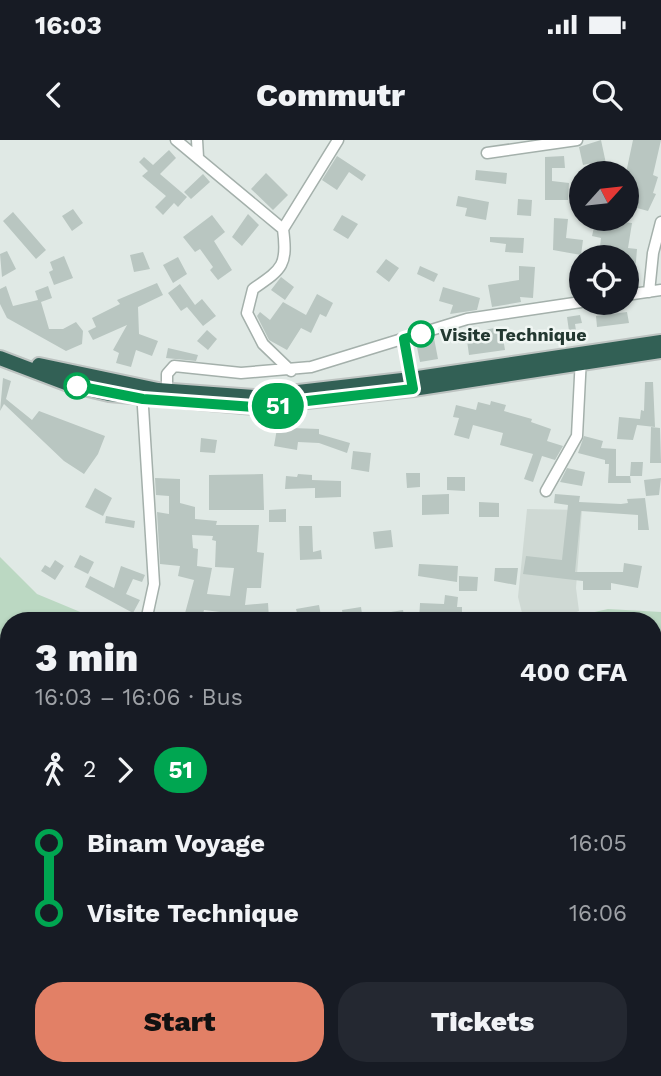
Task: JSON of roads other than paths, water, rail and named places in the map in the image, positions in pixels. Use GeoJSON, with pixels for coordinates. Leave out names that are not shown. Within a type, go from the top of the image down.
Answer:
{"type":"FeatureCollection","features":[{"type":"Feature","properties":{"kind":"highway"},"geometry":{"type":"LineString","coordinates":[[0,358],[71,385],[254,407],[655,347]]}},
{"type":"Feature","properties":{"kind":"highway"},"geometry":{"type":"LineString","coordinates":[[0,349],[63,371],[143,393],[167,391],[229,397],[274,396],[412,384]]}},
{"type":"Feature","properties":{"kind":"street"},"geometry":{"type":"LineString","coordinates":[[176,140],[283,229]]}},
{"type":"Feature","properties":{"kind":"street"},"geometry":{"type":"LineString","coordinates":[[197,140],[198,157]]}},
{"type":"Feature","properties":{"kind":"street"},"geometry":{"type":"LineString","coordinates":[[291,370],[263,344],[247,313],[253,289],[276,275],[282,267],[285,246],[283,229],[338,140]]}},
{"type":"Feature","properties":{"kind":"street"},"geometry":{"type":"LineString","coordinates":[[487,153],[577,140]]}},
{"type":"Feature","properties":{"kind":"street"},"geometry":{"type":"LineString","coordinates":[[649,292],[653,253],[661,222]]}},
{"type":"Feature","properties":{"kind":"street"},"geometry":{"type":"LineString","coordinates":[[639,293],[661,290]]}},
{"type":"Feature","properties":{"kind":"street"},"geometry":{"type":"LineString","coordinates":[[167,391],[167,374],[174,366],[241,373],[291,370],[332,363],[390,341],[467,319],[569,304]]}},
{"type":"Feature","properties":{"kind":"street"},"geometry":{"type":"LineString","coordinates":[[404,339],[412,384]]}},
{"type":"Feature","properties":{"kind":"street"},"geometry":{"type":"LineString","coordinates":[[546,491],[577,436],[581,358]]}},
{"type":"Feature","properties":{"kind":"street"},"geometry":{"type":"LineString","coordinates":[[229,397],[241,373]]}},
{"type":"Feature","properties":{"kind":"street"},"geometry":{"type":"LineString","coordinates":[[143,393],[154,584],[148,612]]}},
{"type":"Feature","properties":{"kind":"place","name":"Visite Technique"},"geometry":{"type":"Point","coordinates":[421,334]}}]}
